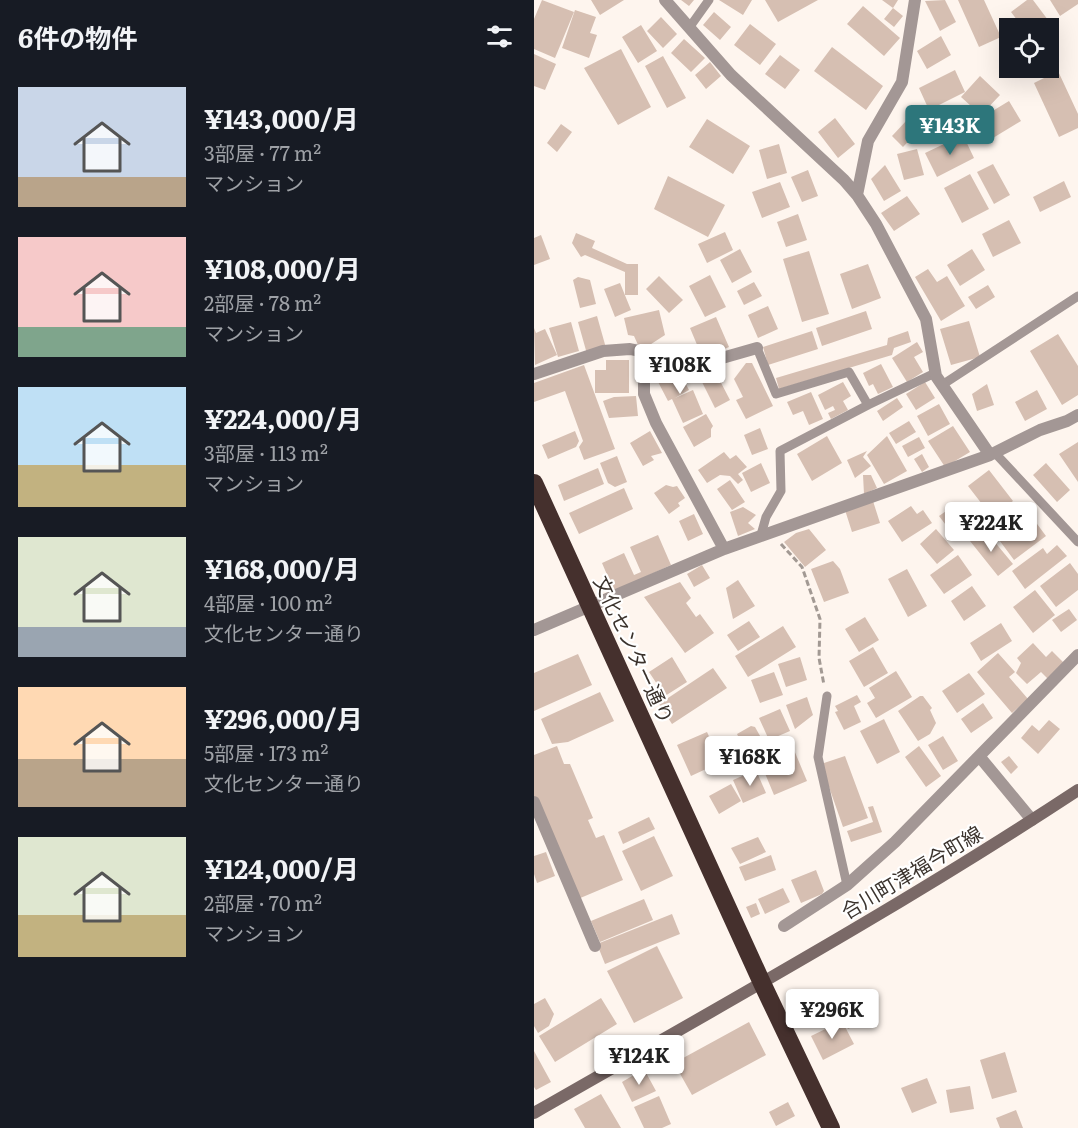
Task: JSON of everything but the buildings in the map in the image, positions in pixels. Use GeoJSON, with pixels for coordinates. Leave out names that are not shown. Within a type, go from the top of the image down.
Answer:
{"type":"FeatureCollection","features":[{"type":"Feature","properties":{"kind":"highway","name":"文化センター通り"},"geometry":{"type":"LineString","coordinates":[[534,483],[831,1128]]}},
{"type":"Feature","properties":{"kind":"street"},"geometry":{"type":"LineString","coordinates":[[665,0],[731,75],[844,180],[857,195],[876,224],[926,319],[935,373],[992,454]]}},
{"type":"Feature","properties":{"kind":"street"},"geometry":{"type":"LineString","coordinates":[[857,195],[868,141],[902,82],[915,0]]}},
{"type":"Feature","properties":{"kind":"street"},"geometry":{"type":"LineString","coordinates":[[534,374],[603,351],[630,349],[701,364],[757,348]]}},
{"type":"Feature","properties":{"kind":"street"},"geometry":{"type":"LineString","coordinates":[[664,356],[644,373],[644,394],[656,423],[724,549]]}},
{"type":"Feature","properties":{"kind":"street"},"geometry":{"type":"LineString","coordinates":[[534,630],[724,549],[992,454],[1040,430],[1078,415]]}},
{"type":"Feature","properties":{"kind":"street"},"geometry":{"type":"LineString","coordinates":[[784,926],[847,885],[895,842],[1078,655]]}},
{"type":"Feature","properties":{"kind":"street"},"geometry":{"type":"LineString","coordinates":[[979,756],[1032,820]]}},
{"type":"Feature","properties":{"kind":"street","name":"合川町津福今町線"},"geometry":{"type":"LineString","coordinates":[[534,1113],[762,982],[1078,790]]}},
{"type":"Feature","properties":{"kind":"street"},"geometry":{"type":"LineString","coordinates":[[534,802],[596,946]]}},
{"type":"Feature","properties":{"kind":"lane"},"geometry":{"type":"LineString","coordinates":[[689,28],[709,0]]}},
{"type":"Feature","properties":{"kind":"lane"},"geometry":{"type":"LineString","coordinates":[[942,385],[1078,296]]}},
{"type":"Feature","properties":{"kind":"lane"},"geometry":{"type":"LineString","coordinates":[[757,348],[776,394],[849,372],[868,405]]}},
{"type":"Feature","properties":{"kind":"lane"},"geometry":{"type":"LineString","coordinates":[[766,533],[766,517],[781,491],[780,452],[868,405],[935,373]]}},
{"type":"Feature","properties":{"kind":"lane"},"geometry":{"type":"LineString","coordinates":[[992,454],[1078,542]]}},
{"type":"Feature","properties":{"kind":"lane"},"geometry":{"type":"LineString","coordinates":[[827,696],[818,757],[847,885]]}},
{"type":"Feature","properties":{"kind":"path"},"geometry":{"type":"LineString","coordinates":[[766,533],[802,567],[820,620],[819,658],[827,696]]}}]}
